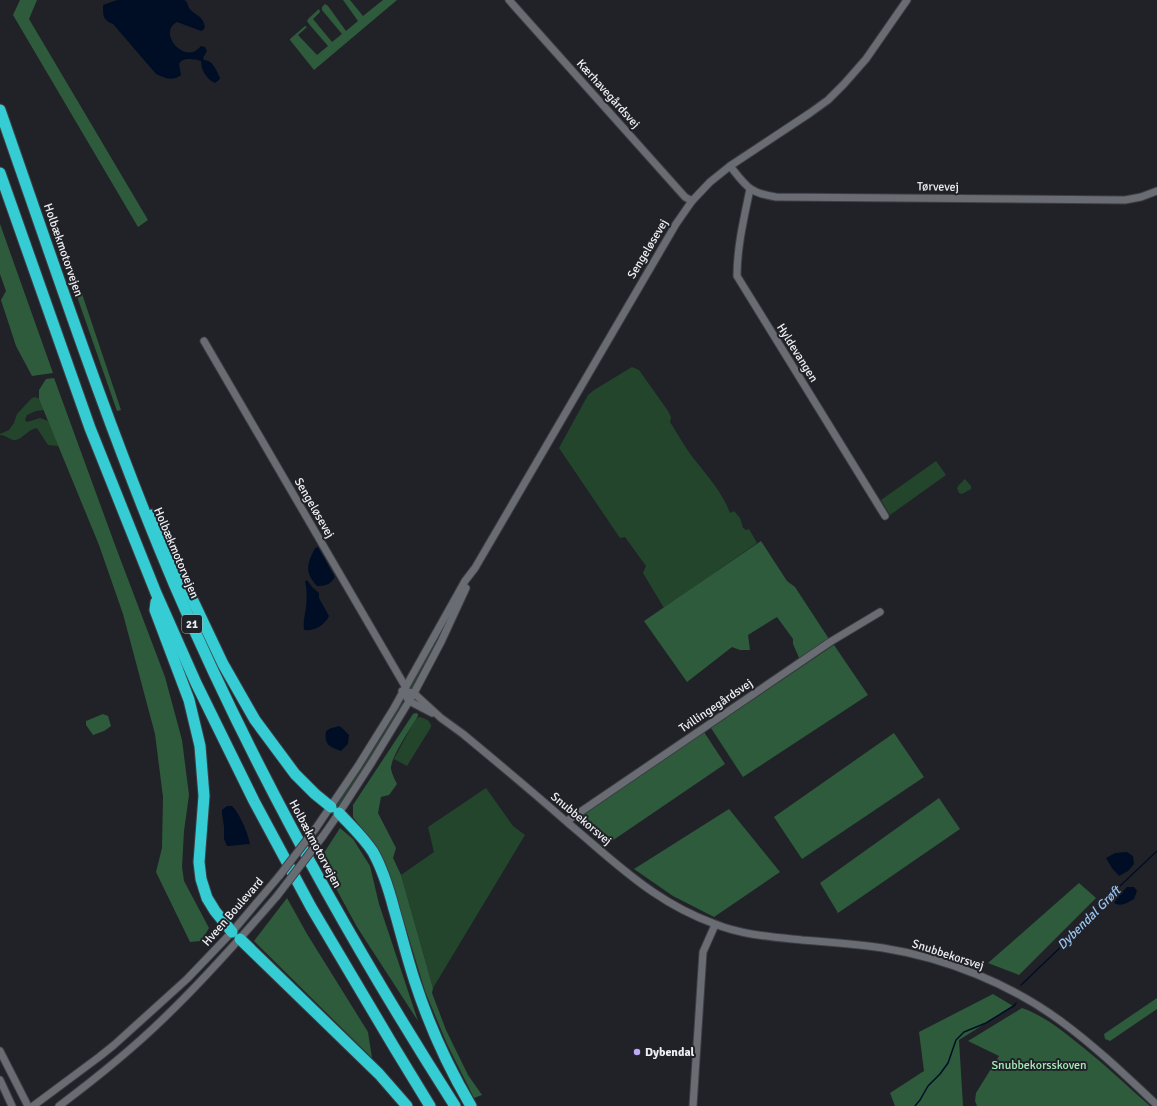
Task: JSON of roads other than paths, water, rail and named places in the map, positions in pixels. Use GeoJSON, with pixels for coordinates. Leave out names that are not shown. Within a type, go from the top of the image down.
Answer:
{"type":"FeatureCollection","features":[{"type":"Feature","properties":{"kind":"highway","name":"Holbækmotorvejen"},"geometry":{"type":"LineString","coordinates":[[0,110],[109,420],[176,587],[215,674],[271,790],[329,897],[410,1036],[455,1106]]}},
{"type":"Feature","properties":{"kind":"highway","name":"21"},"geometry":{"type":"LineString","coordinates":[[0,173],[90,428],[156,593],[196,682],[250,794],[310,908],[430,1106]]}},
{"type":"Feature","properties":{"kind":"highway"},"geometry":{"type":"LineString","coordinates":[[138,494],[158,523],[224,664],[256,720],[295,774],[315,794],[335,810],[364,839],[373,853],[381,868],[415,982],[430,1022],[448,1062],[471,1106]]}},
{"type":"Feature","properties":{"kind":"highway"},"geometry":{"type":"LineString","coordinates":[[156,593],[155,610],[189,700],[200,746],[204,796],[200,862],[201,879],[207,898],[228,928],[379,1074],[407,1106]]}},
{"type":"Feature","properties":{"kind":"street","name":"Kærhavegårdsvej"},"geometry":{"type":"LineString","coordinates":[[509,0],[685,197],[692,201]]}},
{"type":"Feature","properties":{"kind":"street","name":"Sengeløsevej"},"geometry":{"type":"LineString","coordinates":[[414,693],[441,642],[475,568],[676,224],[692,201],[710,182],[730,166],[828,100],[866,59],[907,0]]}},
{"type":"Feature","properties":{"kind":"street","name":"Tørvevej"},"geometry":{"type":"LineString","coordinates":[[730,166],[750,189],[762,194],[776,197],[1125,200],[1141,197],[1157,191]]}},
{"type":"Feature","properties":{"kind":"street","name":"Hyldevangen"},"geometry":{"type":"LineString","coordinates":[[750,189],[742,227],[737,264],[737,276],[885,516]]}},
{"type":"Feature","properties":{"kind":"street","name":"Sengeløsevej"},"geometry":{"type":"LineString","coordinates":[[204,341],[404,688]]}},
{"type":"Feature","properties":{"kind":"street","name":"Sengeløsevej"},"geometry":{"type":"LineString","coordinates":[[404,688],[465,581],[475,568]]}},
{"type":"Feature","properties":{"kind":"street","name":"Tvillingegårdsvej"},"geometry":{"type":"LineString","coordinates":[[567,821],[824,646],[880,612]]}},
{"type":"Feature","properties":{"kind":"street"},"geometry":{"type":"LineString","coordinates":[[404,688],[414,693]]}},
{"type":"Feature","properties":{"kind":"street","name":"Snubbekorsvej"},"geometry":{"type":"LineString","coordinates":[[404,688],[409,701],[441,718]]}},
{"type":"Feature","properties":{"kind":"street","name":"Hveen Boulevard"},"geometry":{"type":"LineString","coordinates":[[33,1106],[99,1058],[134,1028],[236,935],[276,896],[323,836],[358,766],[394,708],[404,688]]}},
{"type":"Feature","properties":{"kind":"street","name":"Snubbekorsvej"},"geometry":{"type":"LineString","coordinates":[[414,693],[441,718],[463,734],[624,870],[653,892],[678,907],[716,924],[741,932],[767,937],[849,944],[908,953],[956,966],[1010,990],[1060,1021],[1087,1041],[1157,1105]]}},
{"type":"Feature","properties":{"kind":"street","name":"Hveen Boulevard"},"geometry":{"type":"LineString","coordinates":[[59,1106],[113,1064],[152,1029],[196,986],[316,828],[335,810],[372,762],[414,693]]}},
{"type":"Feature","properties":{"kind":"street"},"geometry":{"type":"LineString","coordinates":[[693,1106],[703,952],[716,924]]}},
{"type":"Feature","properties":{"kind":"street"},"geometry":{"type":"LineString","coordinates":[[0,1051],[28,1106]]}},
{"type":"Feature","properties":{"kind":"street"},"geometry":{"type":"LineString","coordinates":[[0,1080],[12,1106]]}},
{"type":"Feature","properties":{"kind":"water"},"geometry":{"type":"Polygon","coordinates":[[[117,0],[184,0],[187,2],[191,11],[202,20],[205,27],[201,31],[177,22],[172,26],[170,37],[176,47],[187,52],[194,52],[201,46],[205,47],[207,51],[203,58],[214,66],[220,78],[219,80],[215,83],[209,80],[203,71],[201,61],[192,59],[183,60],[179,64],[181,75],[178,77],[168,79],[156,74],[113,24],[105,19],[103,5],[117,0]]]}},
{"type":"Feature","properties":{"kind":"water"},"geometry":{"type":"Polygon","coordinates":[[[318,547],[335,577],[328,584],[323,586],[317,586],[310,576],[308,568],[312,554],[315,548],[318,547]]]}},
{"type":"Feature","properties":{"kind":"water"},"geometry":{"type":"Polygon","coordinates":[[[307,580],[319,593],[319,598],[329,616],[322,625],[315,629],[304,630],[307,597],[305,581],[307,580]]]}},
{"type":"Feature","properties":{"kind":"water"},"geometry":{"type":"Polygon","coordinates":[[[338,726],[349,735],[348,744],[341,751],[330,746],[326,739],[326,731],[338,726]]]}},
{"type":"Feature","properties":{"kind":"water"},"geometry":{"type":"Polygon","coordinates":[[[227,806],[232,806],[241,819],[250,845],[227,846],[224,839],[222,810],[227,806]]]}},
{"type":"Feature","properties":{"kind":"water"},"geometry":{"type":"Polygon","coordinates":[[[1127,852],[1133,856],[1134,864],[1128,871],[1119,876],[1106,858],[1115,853],[1127,852]]]}},
{"type":"Feature","properties":{"kind":"water"},"geometry":{"type":"Polygon","coordinates":[[[1127,887],[1134,887],[1137,891],[1134,899],[1122,905],[1114,903],[1120,894],[1127,887]]]}},
{"type":"Feature","properties":{"kind":"waterway","name":"Dybendal Grøft"},"geometry":{"type":"LineString","coordinates":[[1021,985],[1157,851]]}},
{"type":"Feature","properties":{"kind":"waterway","name":"Dybendal Grøft"},"geometry":{"type":"LineString","coordinates":[[915,1106],[928,1086],[948,1063],[956,1040],[964,1032],[986,1023],[1016,1003]]}},
{"type":"Feature","properties":{"kind":"place","name":"Dybendal"},"geometry":{"type":"Point","coordinates":[637,1052]}},
{"type":"Feature","properties":{"kind":"park label","name":"Snubbekorsskoven"},"geometry":{"type":"Point","coordinates":[1039,1065]}}]}
